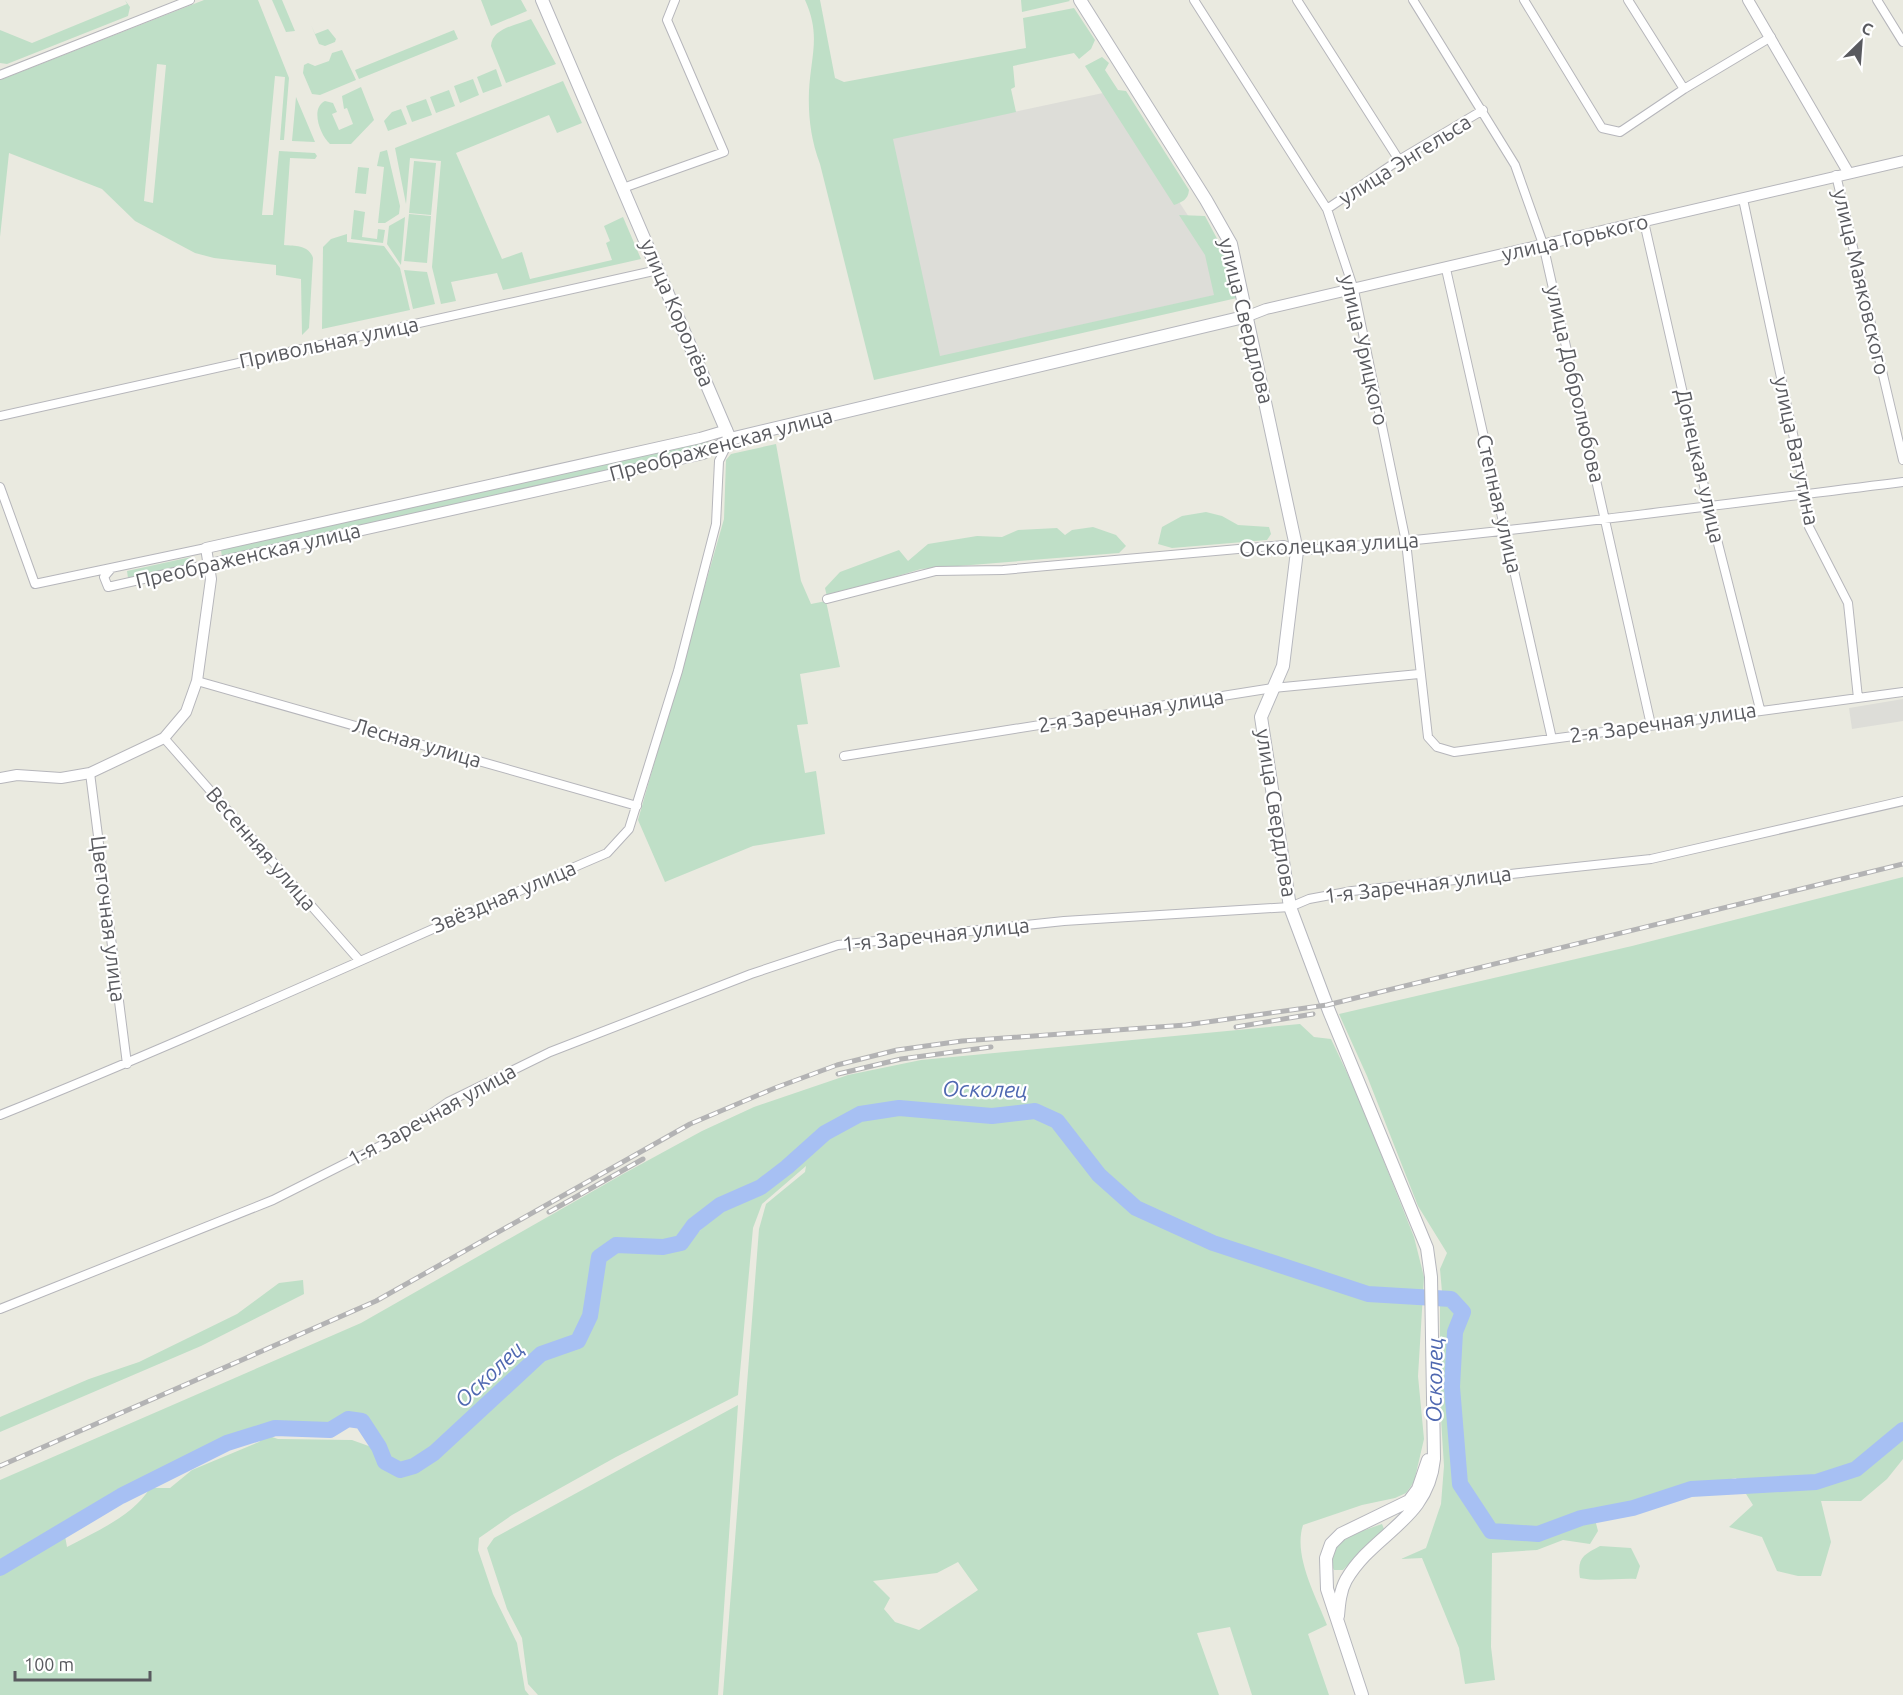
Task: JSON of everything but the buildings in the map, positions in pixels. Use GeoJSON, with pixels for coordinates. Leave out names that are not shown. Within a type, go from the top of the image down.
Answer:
{"type":"FeatureCollection","features":[{"type":"Feature","properties":{"kind":"main road","name":"улица Королёва"},"geometry":{"type":"LineString","coordinates":[[542,0],[728,434]]}},
{"type":"Feature","properties":{"kind":"main road","name":"улица Свердлова"},"geometry":{"type":"LineString","coordinates":[[1080,0],[1206,200],[1231,244],[1297,551],[1283,666],[1261,717],[1290,907],[1427,1248],[1431,1277],[1433,1469],[1423,1499],[1410,1515],[1363,1559],[1346,1581],[1340,1597],[1338,1616]]}},
{"type":"Feature","properties":{"kind":"main road","name":"Преображенская улица"},"geometry":{"type":"LineString","coordinates":[[728,434],[1248,316]]}},
{"type":"Feature","properties":{"kind":"main road","name":"улица Свердлова"},"geometry":{"type":"LineString","coordinates":[[1362,1695],[1338,1616],[1327,1589],[1326,1558],[1331,1544],[1341,1534],[1409,1501],[1419,1489],[1432,1438]]}},
{"type":"Feature","properties":{"kind":"street"},"geometry":{"type":"LineString","coordinates":[[0,75],[190,0]]}},
{"type":"Feature","properties":{"kind":"street"},"geometry":{"type":"LineString","coordinates":[[623,188],[724,152],[667,20],[675,0]]}},
{"type":"Feature","properties":{"kind":"street","name":"улица Урицкого"},"geometry":{"type":"LineString","coordinates":[[1194,0],[1327,209],[1353,290],[1406,542],[1419,674],[1428,737]]}},
{"type":"Feature","properties":{"kind":"street"},"geometry":{"type":"LineString","coordinates":[[1297,0],[1400,160]]}},
{"type":"Feature","properties":{"kind":"street","name":"улица Добролюбова"},"geometry":{"type":"LineString","coordinates":[[1413,0],[1515,165],[1543,244],[1650,724]]}},
{"type":"Feature","properties":{"kind":"street"},"geometry":{"type":"LineString","coordinates":[[1524,0],[1602,128],[1620,132],[1683,89],[1771,37]]}},
{"type":"Feature","properties":{"kind":"street"},"geometry":{"type":"LineString","coordinates":[[1628,0],[1683,89]]}},
{"type":"Feature","properties":{"kind":"street","name":"улица Маяковского"},"geometry":{"type":"LineString","coordinates":[[1748,0],[1848,172]]}},
{"type":"Feature","properties":{"kind":"street"},"geometry":{"type":"LineString","coordinates":[[1877,0],[1903,42]]}},
{"type":"Feature","properties":{"kind":"street","name":"улица Энгельса"},"geometry":{"type":"LineString","coordinates":[[1327,209],[1400,160],[1483,110]]}},
{"type":"Feature","properties":{"kind":"street","name":"улица Горького"},"geometry":{"type":"LineString","coordinates":[[1248,316],[1266,309],[1903,161]]}},
{"type":"Feature","properties":{"kind":"street","name":"улица Маяковского"},"geometry":{"type":"LineString","coordinates":[[1836,175],[1903,460]]}},
{"type":"Feature","properties":{"kind":"street","name":"улица Ватутина"},"geometry":{"type":"LineString","coordinates":[[1743,199],[1806,495],[1809,527],[1848,603],[1858,698]]}},
{"type":"Feature","properties":{"kind":"street","name":"Донецкая улица"},"geometry":{"type":"LineString","coordinates":[[1644,222],[1709,508],[1760,709]]}},
{"type":"Feature","properties":{"kind":"street","name":"Степная улица"},"geometry":{"type":"LineString","coordinates":[[1446,269],[1552,739]]}},
{"type":"Feature","properties":{"kind":"street","name":"Привольная улица"},"geometry":{"type":"LineString","coordinates":[[0,416],[658,270]]}},
{"type":"Feature","properties":{"kind":"street","name":"Преображенская улица"},"geometry":{"type":"LineString","coordinates":[[0,487],[35,584],[700,438],[728,434]]}},
{"type":"Feature","properties":{"kind":"street","name":"Преображенская улица"},"geometry":{"type":"LineString","coordinates":[[111,569],[104,577],[108,588],[703,454],[728,434]]}},
{"type":"Feature","properties":{"kind":"street","name":"Звёздная улица"},"geometry":{"type":"LineString","coordinates":[[0,1115],[127,1064],[358,960],[607,853],[629,829],[678,671],[713,536],[719,461],[728,434]]}},
{"type":"Feature","properties":{"kind":"street","name":"Осколецкая улица"},"geometry":{"type":"LineString","coordinates":[[827,599],[936,571],[1003,570],[1284,545],[1297,551],[1406,542],[1709,508],[1903,482]]}},
{"type":"Feature","properties":{"kind":"street"},"geometry":{"type":"LineString","coordinates":[[0,778],[17,775],[62,777],[90,773],[164,738],[186,712],[197,681],[211,579],[206,548]]}},
{"type":"Feature","properties":{"kind":"street","name":"2-я Заречная улица"},"geometry":{"type":"LineString","coordinates":[[844,756],[1273,688],[1419,674]]}},
{"type":"Feature","properties":{"kind":"street","name":"Лесная улица"},"geometry":{"type":"LineString","coordinates":[[197,681],[637,806]]}},
{"type":"Feature","properties":{"kind":"street","name":"2-я Заречная улица"},"geometry":{"type":"LineString","coordinates":[[1428,737],[1437,747],[1454,752],[1760,709],[1903,692]]}},
{"type":"Feature","properties":{"kind":"street","name":"Весенняя улица"},"geometry":{"type":"LineString","coordinates":[[164,738],[358,960]]}},
{"type":"Feature","properties":{"kind":"street","name":"Цветочная улица"},"geometry":{"type":"LineString","coordinates":[[90,773],[127,1064]]}},
{"type":"Feature","properties":{"kind":"street","name":"1-я Заречная улица"},"geometry":{"type":"LineString","coordinates":[[0,1309],[273,1200],[396,1138],[448,1102],[550,1052],[751,974],[838,945],[1064,921],[1290,907],[1309,899],[1352,891],[1651,859],[1903,801]]}},
{"type":"Feature","properties":{"kind":"shaded area"},"geometry":{"type":"Polygon","coordinates":[[[1103,93],[1109,94],[1211,251],[1223,300],[939,364],[891,138],[1103,93]]]}},
{"type":"Feature","properties":{"kind":"shaded area"},"geometry":{"type":"Polygon","coordinates":[[[1903,699],[1903,721],[1852,729],[1849,708],[1903,699]]]}},
{"type":"Feature","properties":{"kind":"green space"},"geometry":{"type":"Polygon","coordinates":[[[125,0],[130,7],[128,16],[7,64],[0,63],[0,30],[32,43],[127,4],[125,0]]]}},
{"type":"Feature","properties":{"kind":"green space"},"geometry":{"type":"Polygon","coordinates":[[[204,0],[258,0],[289,78],[284,140],[280,140],[285,77],[275,76],[262,215],[273,215],[279,151],[315,153],[317,156],[315,159],[290,158],[284,245],[305,248],[313,258],[309,328],[302,335],[301,279],[276,275],[276,265],[214,258],[195,253],[135,221],[102,189],[9,153],[0,237],[0,80],[204,0]],[[157,64],[144,201],[153,203],[166,65],[157,64]]]}},
{"type":"Feature","properties":{"kind":"green space"},"geometry":{"type":"Polygon","coordinates":[[[272,0],[282,0],[295,31],[286,32],[272,0]]]}},
{"type":"Feature","properties":{"kind":"green space"},"geometry":{"type":"Polygon","coordinates":[[[481,0],[521,0],[527,11],[491,26],[481,0]]]}},
{"type":"Feature","properties":{"kind":"green space"},"geometry":{"type":"Polygon","coordinates":[[[805,0],[820,0],[835,78],[844,82],[1026,48],[1023,18],[1074,8],[1095,40],[1091,49],[1079,59],[1074,53],[1013,66],[1015,87],[1011,89],[1016,112],[893,139],[940,356],[1214,295],[1205,255],[1179,215],[1205,216],[1222,248],[1237,298],[874,380],[812,137],[809,101],[814,35],[810,12],[805,0]]]}},
{"type":"Feature","properties":{"kind":"green space"},"geometry":{"type":"Polygon","coordinates":[[[1021,0],[1069,0],[1070,1],[1022,12],[1021,0]]]}},
{"type":"Feature","properties":{"kind":"green space"},"geometry":{"type":"Polygon","coordinates":[[[531,19],[556,64],[506,83],[491,46],[492,40],[500,31],[531,19]]]}},
{"type":"Feature","properties":{"kind":"green space"},"geometry":{"type":"Polygon","coordinates":[[[311,25],[315,34],[328,29],[336,39],[335,42],[325,46],[319,44],[311,25]]]}},
{"type":"Feature","properties":{"kind":"green space"},"geometry":{"type":"Polygon","coordinates":[[[454,30],[458,39],[359,79],[355,70],[454,30]]]}},
{"type":"Feature","properties":{"kind":"green space"},"geometry":{"type":"Polygon","coordinates":[[[342,50],[356,80],[320,95],[312,94],[303,73],[304,65],[308,63],[315,66],[329,61],[332,53],[342,50]]]}},
{"type":"Feature","properties":{"kind":"green space"},"geometry":{"type":"Polygon","coordinates":[[[1102,57],[1109,63],[1105,70],[1118,90],[1126,91],[1189,190],[1182,202],[1174,205],[1085,66],[1102,57]]]}},
{"type":"Feature","properties":{"kind":"green space"},"geometry":{"type":"Polygon","coordinates":[[[496,69],[502,86],[483,93],[477,77],[496,69]]]}},
{"type":"Feature","properties":{"kind":"green space"},"geometry":{"type":"Polygon","coordinates":[[[473,79],[479,95],[460,103],[454,86],[473,79]]]}},
{"type":"Feature","properties":{"kind":"green space"},"geometry":{"type":"Polygon","coordinates":[[[563,81],[582,123],[557,133],[549,115],[456,153],[502,259],[522,252],[530,279],[612,260],[606,243],[610,241],[604,226],[623,217],[641,259],[503,290],[497,273],[451,282],[456,301],[441,304],[432,267],[441,161],[410,158],[406,204],[395,148],[563,81]]]}},
{"type":"Feature","properties":{"kind":"green space"},"geometry":{"type":"Polygon","coordinates":[[[361,87],[374,120],[351,144],[330,144],[318,122],[320,104],[325,101],[333,103],[337,112],[332,114],[339,130],[353,124],[347,108],[344,109],[342,96],[361,87]]]}},
{"type":"Feature","properties":{"kind":"green space"},"geometry":{"type":"Polygon","coordinates":[[[449,90],[455,106],[436,113],[430,97],[449,90]]]}},
{"type":"Feature","properties":{"kind":"green space"},"geometry":{"type":"Polygon","coordinates":[[[296,97],[315,142],[292,141],[296,97]]]}},
{"type":"Feature","properties":{"kind":"green space"},"geometry":{"type":"Polygon","coordinates":[[[426,99],[432,115],[412,122],[406,106],[426,99]]]}},
{"type":"Feature","properties":{"kind":"green space"},"geometry":{"type":"Polygon","coordinates":[[[401,109],[407,124],[388,131],[384,121],[392,112],[401,109]]]}},
{"type":"Feature","properties":{"kind":"green space"},"geometry":{"type":"Polygon","coordinates":[[[387,150],[400,206],[399,214],[385,223],[378,223],[384,167],[377,166],[380,152],[387,150]]]}},
{"type":"Feature","properties":{"kind":"green space"},"geometry":{"type":"Polygon","coordinates":[[[414,161],[436,163],[431,215],[409,213],[414,161]]]}},
{"type":"Feature","properties":{"kind":"green space"},"geometry":{"type":"Polygon","coordinates":[[[358,167],[369,168],[366,194],[355,193],[358,167]]]}},
{"type":"Feature","properties":{"kind":"green space"},"geometry":{"type":"Polygon","coordinates":[[[354,210],[365,212],[362,237],[377,239],[378,229],[385,230],[383,243],[351,239],[354,210]]]}},
{"type":"Feature","properties":{"kind":"green space"},"geometry":{"type":"Polygon","coordinates":[[[409,214],[431,216],[427,263],[404,261],[409,214]]]}},
{"type":"Feature","properties":{"kind":"green space"},"geometry":{"type":"Polygon","coordinates":[[[405,217],[401,265],[387,244],[389,226],[405,217]]]}},
{"type":"Feature","properties":{"kind":"green space"},"geometry":{"type":"Polygon","coordinates":[[[347,234],[347,242],[384,246],[400,268],[410,310],[322,329],[323,247],[331,239],[347,234]]]}},
{"type":"Feature","properties":{"kind":"green space"},"geometry":{"type":"Polygon","coordinates":[[[404,270],[427,272],[435,304],[413,309],[404,270]]]}},
{"type":"Feature","properties":{"kind":"green space"},"geometry":{"type":"Polygon","coordinates":[[[707,441],[709,448],[222,558],[221,550],[707,441]]]}},
{"type":"Feature","properties":{"kind":"green space"},"geometry":{"type":"Polygon","coordinates":[[[776,444],[801,581],[811,604],[826,601],[840,667],[800,674],[808,724],[797,725],[805,773],[816,771],[825,834],[753,846],[665,882],[638,820],[724,519],[726,460],[731,454],[776,444]]]}},
{"type":"Feature","properties":{"kind":"green space"},"geometry":{"type":"Polygon","coordinates":[[[1206,512],[1222,516],[1238,525],[1269,527],[1271,534],[1267,540],[1172,548],[1158,544],[1162,527],[1182,516],[1206,512]]]}},
{"type":"Feature","properties":{"kind":"green space"},"geometry":{"type":"Polygon","coordinates":[[[1093,527],[1116,535],[1126,546],[1119,553],[921,569],[827,597],[825,588],[840,572],[899,550],[908,561],[928,544],[977,536],[1002,537],[1018,530],[1057,528],[1065,535],[1072,530],[1093,527]]]}},
{"type":"Feature","properties":{"kind":"green space"},"geometry":{"type":"Polygon","coordinates":[[[191,557],[193,563],[128,578],[127,571],[191,557]]]}},
{"type":"Feature","properties":{"kind":"green space"},"geometry":{"type":"Polygon","coordinates":[[[1903,877],[1903,1459],[1887,1479],[1861,1501],[1821,1501],[1831,1542],[1821,1576],[1798,1576],[1777,1571],[1762,1537],[1729,1527],[1753,1505],[1736,1478],[1689,1487],[1630,1506],[1592,1508],[1598,1531],[1590,1544],[1563,1540],[1537,1550],[1492,1553],[1491,1647],[1495,1680],[1465,1684],[1459,1648],[1422,1558],[1401,1559],[1426,1548],[1441,1504],[1444,1466],[1440,1403],[1440,1305],[1450,1301],[1460,1314],[1452,1331],[1449,1387],[1456,1486],[1489,1535],[1538,1526],[1493,1528],[1465,1483],[1457,1386],[1460,1333],[1468,1312],[1452,1294],[1442,1292],[1440,1269],[1447,1253],[1418,1206],[1367,1076],[1339,1014],[1632,946],[1903,877]]]}},
{"type":"Feature","properties":{"kind":"green space"},"geometry":{"type":"Polygon","coordinates":[[[1300,1024],[1314,1037],[1331,1039],[1358,1096],[1414,1237],[1424,1277],[1418,1376],[1424,1439],[1414,1482],[1406,1493],[1303,1525],[1301,1550],[1303,1563],[1327,1625],[1308,1634],[1329,1695],[1252,1695],[1230,1627],[1197,1633],[1219,1695],[723,1695],[759,1229],[766,1204],[805,1172],[806,1166],[762,1204],[753,1228],[738,1395],[616,1457],[512,1515],[479,1538],[478,1550],[493,1594],[517,1643],[525,1690],[529,1695],[0,1695],[0,1571],[65,1536],[67,1547],[124,1515],[143,1498],[150,1488],[170,1488],[192,1470],[259,1442],[266,1435],[278,1439],[352,1440],[377,1449],[383,1465],[401,1473],[416,1468],[443,1450],[543,1356],[581,1342],[593,1318],[602,1259],[616,1248],[664,1251],[684,1246],[724,1207],[763,1189],[805,1160],[795,1153],[759,1182],[719,1201],[690,1223],[677,1240],[662,1243],[628,1240],[611,1244],[598,1255],[594,1287],[587,1314],[570,1341],[540,1352],[434,1451],[413,1465],[400,1469],[386,1462],[380,1447],[363,1420],[348,1418],[330,1428],[275,1425],[226,1441],[173,1470],[118,1494],[0,1565],[0,1480],[361,1323],[623,1174],[702,1131],[754,1107],[848,1075],[921,1060],[1300,1024]],[[958,1562],[937,1573],[873,1581],[890,1598],[884,1609],[895,1622],[919,1630],[978,1590],[958,1562]]]}},
{"type":"Feature","properties":{"kind":"green space"},"geometry":{"type":"Polygon","coordinates":[[[303,1280],[304,1294],[201,1346],[0,1432],[0,1417],[89,1379],[139,1362],[237,1314],[279,1283],[303,1280]]]}},
{"type":"Feature","properties":{"kind":"green space"},"geometry":{"type":"Polygon","coordinates":[[[738,1405],[718,1695],[538,1695],[528,1684],[522,1638],[507,1609],[487,1548],[494,1538],[738,1405]]]}},
{"type":"Feature","properties":{"kind":"green space"},"geometry":{"type":"Polygon","coordinates":[[[1382,1524],[1384,1529],[1343,1570],[1334,1570],[1331,1561],[1332,1552],[1338,1545],[1355,1534],[1382,1524]]]}},
{"type":"Feature","properties":{"kind":"green space"},"geometry":{"type":"Polygon","coordinates":[[[1600,1546],[1631,1548],[1640,1566],[1636,1579],[1580,1578],[1579,1566],[1582,1558],[1600,1546]]]}},
{"type":"Feature","properties":{"kind":"waterway","name":"Осколец"},"geometry":{"type":"LineString","coordinates":[[0,1568],[121,1496],[227,1443],[275,1428],[330,1430],[348,1419],[362,1421],[379,1447],[385,1462],[400,1470],[414,1466],[434,1453],[541,1354],[578,1341],[590,1316],[599,1257],[616,1245],[663,1247],[681,1243],[694,1225],[720,1205],[761,1187],[825,1133],[860,1114],[899,1108],[992,1116],[1035,1111],[1057,1121],[1099,1175],[1136,1208],[1213,1243],[1368,1294],[1451,1299],[1463,1312],[1455,1332],[1452,1387],[1460,1484],[1491,1531],[1538,1534],[1581,1518],[1633,1508],[1691,1489],[1816,1482],[1856,1469],[1903,1430]]}},
{"type":"Feature","properties":{"kind":"railway"},"geometry":{"type":"LineString","coordinates":[[0,1466],[376,1301],[690,1124],[837,1065],[897,1050],[962,1041],[1186,1025],[1327,1005],[1903,864]]}},
{"type":"Feature","properties":{"kind":"railway"},"geometry":{"type":"LineString","coordinates":[[1236,1027],[1313,1014]]}},
{"type":"Feature","properties":{"kind":"railway"},"geometry":{"type":"LineString","coordinates":[[838,1074],[901,1059],[991,1047]]}},
{"type":"Feature","properties":{"kind":"railway"},"geometry":{"type":"LineString","coordinates":[[549,1212],[643,1159]]}}]}
